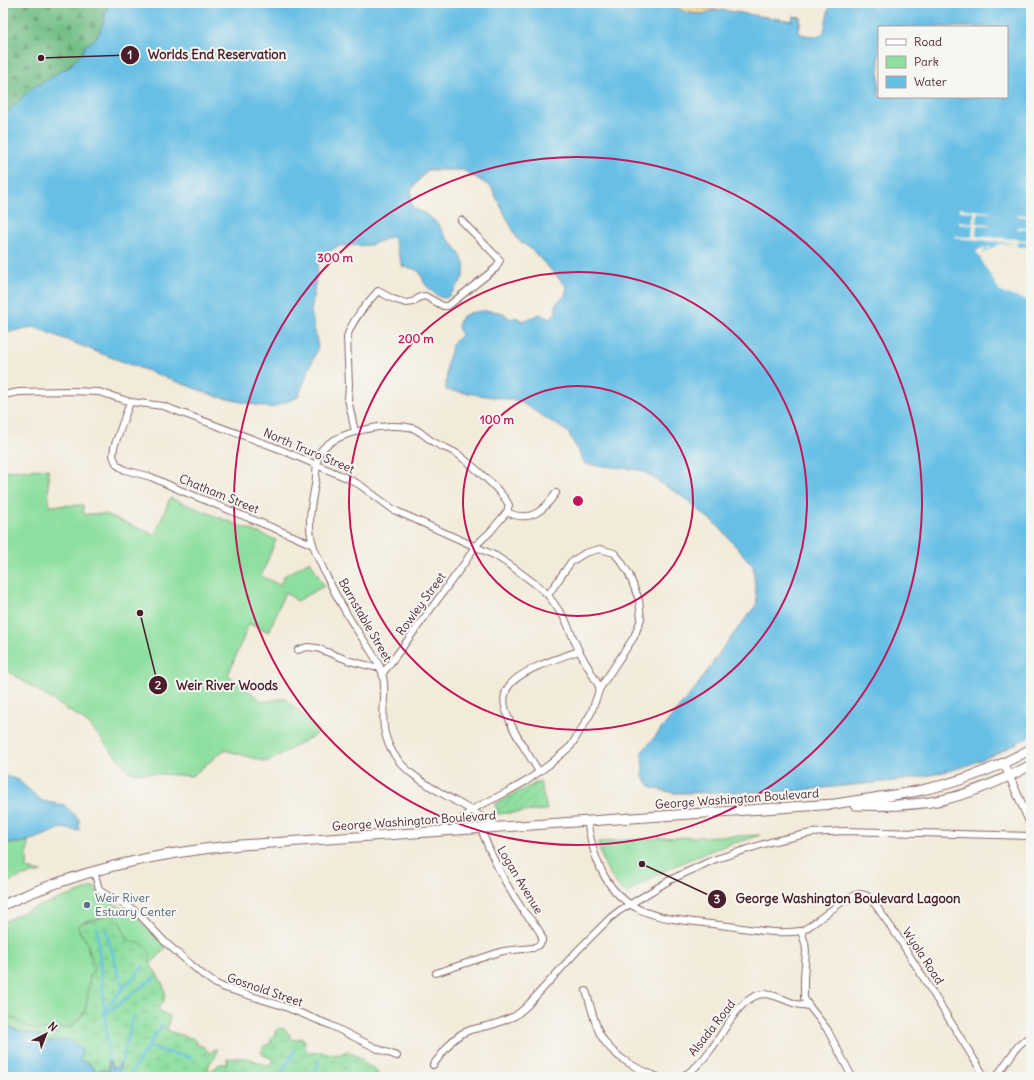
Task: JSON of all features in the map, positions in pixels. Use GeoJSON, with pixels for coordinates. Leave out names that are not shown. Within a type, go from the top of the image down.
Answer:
{"type":"FeatureCollection","features":[{"type":"Feature","properties":{"kind":"main road","name":"George Washington Boulevard"},"geometry":{"type":"LineString","coordinates":[[3,905],[42,889],[94,871],[150,858],[220,847],[835,804],[923,790],[965,779],[1004,764],[1031,749]]}},
{"type":"Feature","properties":{"kind":"main road","name":"George Washington Boulevard"},"geometry":{"type":"LineString","coordinates":[[835,804],[892,805],[941,800],[969,792],[1009,776],[1031,765]]}},
{"type":"Feature","properties":{"kind":"street"},"geometry":{"type":"LineString","coordinates":[[355,432],[348,398],[349,385],[347,337],[356,318],[378,292],[406,303],[413,302],[422,296],[428,297],[443,306],[448,306],[496,268],[500,260],[461,220]]}},
{"type":"Feature","properties":{"kind":"street","name":"North Truro Street"},"geometry":{"type":"LineString","coordinates":[[3,395],[19,392],[92,391],[130,402],[163,406],[277,448],[353,481],[394,510],[496,556],[514,568],[548,595],[565,619],[579,651],[600,688]]}},
{"type":"Feature","properties":{"kind":"street","name":"Chatham Street"},"geometry":{"type":"LineString","coordinates":[[130,402],[114,447],[113,456],[117,465],[125,470],[151,477],[313,545]]}},
{"type":"Feature","properties":{"kind":"street","name":"Barnstable Street"},"geometry":{"type":"LineString","coordinates":[[499,827],[416,778],[405,769],[394,756],[386,739],[384,726],[384,681],[381,670],[337,598],[313,545],[310,534],[318,457],[327,444],[342,436],[381,427],[412,427],[432,442],[458,454],[496,488],[506,499],[509,505],[507,512]]}},
{"type":"Feature","properties":{"kind":"street"},"geometry":{"type":"LineString","coordinates":[[507,512],[516,516],[533,515],[548,504],[556,493]]}},
{"type":"Feature","properties":{"kind":"street","name":"Rowley Street"},"geometry":{"type":"LineString","coordinates":[[381,670],[391,664],[466,561],[475,546],[490,532],[507,512]]}},
{"type":"Feature","properties":{"kind":"street"},"geometry":{"type":"LineString","coordinates":[[452,830],[471,810],[508,792],[539,772],[571,746],[591,713],[600,688],[634,637],[641,619],[639,600],[629,574],[614,553],[600,549],[585,553],[571,562],[548,595]]}},
{"type":"Feature","properties":{"kind":"street"},"geometry":{"type":"LineString","coordinates":[[298,650],[307,647],[317,648],[350,661],[381,670]]}},
{"type":"Feature","properties":{"kind":"street"},"geometry":{"type":"LineString","coordinates":[[539,772],[522,746],[509,719],[505,708],[507,689],[518,676],[529,670],[579,651]]}},
{"type":"Feature","properties":{"kind":"street"},"geometry":{"type":"LineString","coordinates":[[1004,764],[1031,825]]}},
{"type":"Feature","properties":{"kind":"street"},"geometry":{"type":"LineString","coordinates":[[587,822],[593,848],[602,872],[609,884],[620,897],[644,912],[655,916],[770,931],[789,933],[801,931],[805,942],[806,951],[804,998],[808,1006],[827,1029],[852,1077]]}},
{"type":"Feature","properties":{"kind":"street","name":"Logan Avenue"},"geometry":{"type":"LineString","coordinates":[[436,973],[500,952],[533,948],[539,945],[542,940],[540,933],[516,900],[493,858],[481,829]]}},
{"type":"Feature","properties":{"kind":"street"},"geometry":{"type":"LineString","coordinates":[[433,1065],[452,1041],[461,1034],[470,1030],[495,1024],[515,1016],[526,1007],[539,995],[565,963],[610,918],[670,880],[713,860],[770,842],[804,834],[845,830],[1031,836]]}},
{"type":"Feature","properties":{"kind":"street","name":"Gosnold Street"},"geometry":{"type":"LineString","coordinates":[[94,871],[100,889],[103,893],[136,911],[165,942],[216,984],[283,1006],[330,1025],[378,1050],[397,1056]]}},
{"type":"Feature","properties":{"kind":"street","name":"Wyola Road"},"geometry":{"type":"LineString","coordinates":[[801,931],[815,923],[851,897],[860,894],[872,900],[898,937],[986,1077]]}},
{"type":"Feature","properties":{"kind":"street"},"geometry":{"type":"LineString","coordinates":[[586,991],[600,1035],[620,1058],[637,1068],[656,1076]]}},
{"type":"Feature","properties":{"kind":"street","name":"Alsada Road"},"geometry":{"type":"LineString","coordinates":[[681,1077],[695,1068],[704,1059],[734,1015],[751,999],[757,996],[768,995],[808,1006]]}},
{"type":"Feature","properties":{"kind":"street"},"geometry":{"type":"LineString","coordinates":[[996,1077],[1018,1046],[1031,1035]]}},
{"type":"Feature","properties":{"kind":"green space"},"geometry":{"type":"Polygon","coordinates":[[[3,3],[109,3],[102,28],[96,38],[85,46],[82,53],[68,68],[32,88],[8,112],[3,115],[3,3]]]}},
{"type":"Feature","properties":{"kind":"green space"},"geometry":{"type":"Polygon","coordinates":[[[48,469],[49,506],[83,505],[83,514],[105,514],[155,535],[170,498],[276,540],[261,576],[280,585],[284,576],[310,561],[324,586],[297,601],[285,592],[269,632],[249,624],[228,675],[263,702],[285,698],[319,731],[315,735],[267,762],[224,750],[192,776],[129,772],[88,723],[3,668],[3,471],[48,469]]]}},
{"type":"Feature","properties":{"kind":"green space"},"geometry":{"type":"Polygon","coordinates":[[[540,781],[547,810],[498,814],[495,804],[540,781]]]}},
{"type":"Feature","properties":{"kind":"green space"},"geometry":{"type":"Polygon","coordinates":[[[760,835],[724,846],[686,861],[649,879],[626,894],[608,871],[598,842],[658,838],[760,835]]]}},
{"type":"Feature","properties":{"kind":"green space"},"geometry":{"type":"Polygon","coordinates":[[[28,841],[27,869],[42,872],[23,876],[3,884],[3,843],[21,843],[28,841]]]}},
{"type":"Feature","properties":{"kind":"green space"},"geometry":{"type":"Polygon","coordinates":[[[94,887],[102,897],[136,916],[166,948],[151,964],[126,936],[118,919],[108,915],[93,920],[87,920],[79,931],[87,942],[89,953],[93,959],[94,970],[90,976],[86,1008],[82,1016],[70,1027],[43,1030],[30,1028],[11,1017],[3,1010],[3,922],[28,910],[94,887]]]}},
{"type":"Feature","properties":{"kind":"green space"},"geometry":{"type":"Polygon","coordinates":[[[108,915],[115,915],[126,936],[131,942],[138,942],[148,949],[151,955],[149,961],[163,984],[165,995],[164,1000],[158,1008],[170,1017],[167,1029],[171,1032],[194,1039],[197,1044],[204,1047],[210,1053],[217,1049],[215,1058],[207,1068],[208,1071],[211,1071],[220,1064],[227,1064],[227,1059],[233,1058],[248,1058],[262,1064],[270,1065],[273,1062],[273,1059],[261,1053],[264,1046],[271,1043],[271,1038],[275,1034],[276,1030],[282,1028],[286,1030],[293,1040],[302,1038],[305,1042],[304,1047],[310,1053],[323,1052],[338,1055],[347,1051],[361,1058],[366,1065],[374,1068],[380,1077],[131,1077],[129,1074],[127,1077],[111,1077],[116,1076],[120,1063],[117,1067],[113,1068],[110,1061],[108,1061],[109,1070],[96,1071],[90,1064],[80,1060],[82,1052],[69,1039],[48,1042],[34,1034],[22,1033],[11,1027],[4,1018],[3,1010],[11,1017],[30,1028],[43,1030],[70,1027],[82,1016],[86,1008],[90,976],[94,970],[91,964],[92,959],[88,945],[78,926],[84,922],[108,915]]]}},
{"type":"Feature","properties":{"kind":"sand"},"geometry":{"type":"Polygon","coordinates":[[[651,3],[687,3],[711,9],[792,21],[793,16],[800,17],[800,26],[699,21],[651,3]]]}},
{"type":"Feature","properties":{"kind":"water"},"geometry":{"type":"Polygon","coordinates":[[[109,3],[665,3],[689,13],[702,14],[722,10],[792,21],[793,16],[800,17],[799,33],[812,36],[822,34],[824,32],[830,3],[1031,3],[1031,247],[1007,248],[993,256],[1013,289],[1031,295],[1031,736],[998,753],[963,767],[904,780],[783,792],[674,793],[652,788],[643,777],[642,752],[697,686],[725,645],[757,604],[753,566],[719,527],[686,499],[641,470],[585,464],[568,432],[519,401],[446,390],[447,363],[452,344],[461,335],[458,326],[462,317],[476,312],[495,311],[505,314],[511,319],[516,317],[523,321],[540,314],[549,319],[556,312],[556,304],[565,296],[567,287],[531,249],[518,240],[491,187],[463,170],[427,170],[411,190],[412,207],[429,216],[438,224],[459,253],[462,260],[464,272],[462,279],[451,295],[445,298],[440,297],[425,284],[421,274],[418,271],[412,268],[403,267],[393,236],[370,245],[338,246],[319,258],[311,312],[318,347],[298,397],[271,408],[218,397],[34,327],[3,333],[3,115],[8,112],[32,88],[68,68],[82,53],[85,46],[96,38],[102,28],[109,3]]]}},
{"type":"Feature","properties":{"kind":"water"},"geometry":{"type":"Polygon","coordinates":[[[3,775],[18,780],[42,801],[64,805],[79,819],[79,831],[62,828],[21,843],[3,843],[3,775]]]}},
{"type":"Feature","properties":{"kind":"water"},"geometry":{"type":"Polygon","coordinates":[[[3,1018],[10,1027],[35,1034],[48,1042],[69,1039],[81,1050],[80,1060],[90,1064],[96,1071],[109,1070],[109,1060],[113,1068],[117,1067],[121,1062],[117,1076],[3,1077],[3,1018]]]}},
{"type":"Feature","properties":{"kind":"pier"},"geometry":{"type":"Polygon","coordinates":[[[960,208],[991,212],[978,212],[977,223],[990,224],[990,226],[977,225],[976,236],[1028,240],[1029,230],[1017,229],[1017,227],[1029,228],[1030,218],[1018,216],[1018,214],[1031,216],[1031,243],[1017,242],[1017,247],[1031,247],[1031,249],[1007,250],[996,256],[1014,288],[1031,293],[1031,295],[1028,294],[1027,300],[1009,295],[1009,293],[1005,295],[1003,292],[1000,292],[976,251],[984,247],[985,249],[990,246],[991,247],[983,252],[984,253],[999,244],[1014,243],[955,238],[955,236],[972,237],[973,225],[959,224],[959,222],[973,223],[974,212],[960,211],[960,208]]]}},
{"type":"Feature","properties":{"kind":"waterway"},"geometry":{"type":"LineString","coordinates":[[97,928],[109,1060]]}},
{"type":"Feature","properties":{"kind":"waterway"},"geometry":{"type":"LineString","coordinates":[[106,930],[123,990]]}},
{"type":"Feature","properties":{"kind":"waterway"},"geometry":{"type":"LineString","coordinates":[[104,1010],[144,966]]}},
{"type":"Feature","properties":{"kind":"waterway"},"geometry":{"type":"LineString","coordinates":[[105,1014],[154,978]]}},
{"type":"Feature","properties":{"kind":"waterway"},"geometry":{"type":"LineString","coordinates":[[121,1062],[134,1016]]}},
{"type":"Feature","properties":{"kind":"waterway"},"geometry":{"type":"LineString","coordinates":[[130,1075],[162,1025]]}},
{"type":"Feature","properties":{"kind":"waterway"},"geometry":{"type":"LineString","coordinates":[[148,1047],[191,1058]]}},
{"type":"Feature","properties":{"kind":"waterway"},"geometry":{"type":"LineString","coordinates":[[279,1077],[295,1051]]}},
{"type":"Feature","properties":{"kind":"waterway"},"geometry":{"type":"LineString","coordinates":[[314,1077],[319,1060]]}},
{"type":"Feature","properties":{"kind":"waterway"},"geometry":{"type":"LineString","coordinates":[[230,1077],[233,1072]]}},
{"type":"Feature","properties":{"kind":"place","name":"Worlds End Reservation"},"geometry":{"type":"Point","coordinates":[41,58]}},
{"type":"Feature","properties":{"kind":"place","name":"Weir River Woods"},"geometry":{"type":"Point","coordinates":[140,613]}},
{"type":"Feature","properties":{"kind":"place","name":"George Washington Boulevard Lagoon"},"geometry":{"type":"Point","coordinates":[642,864]}},
{"type":"Feature","properties":{"kind":"place","name":"Weir River Estuary Center"},"geometry":{"type":"Point","coordinates":[87,905]}}]}
